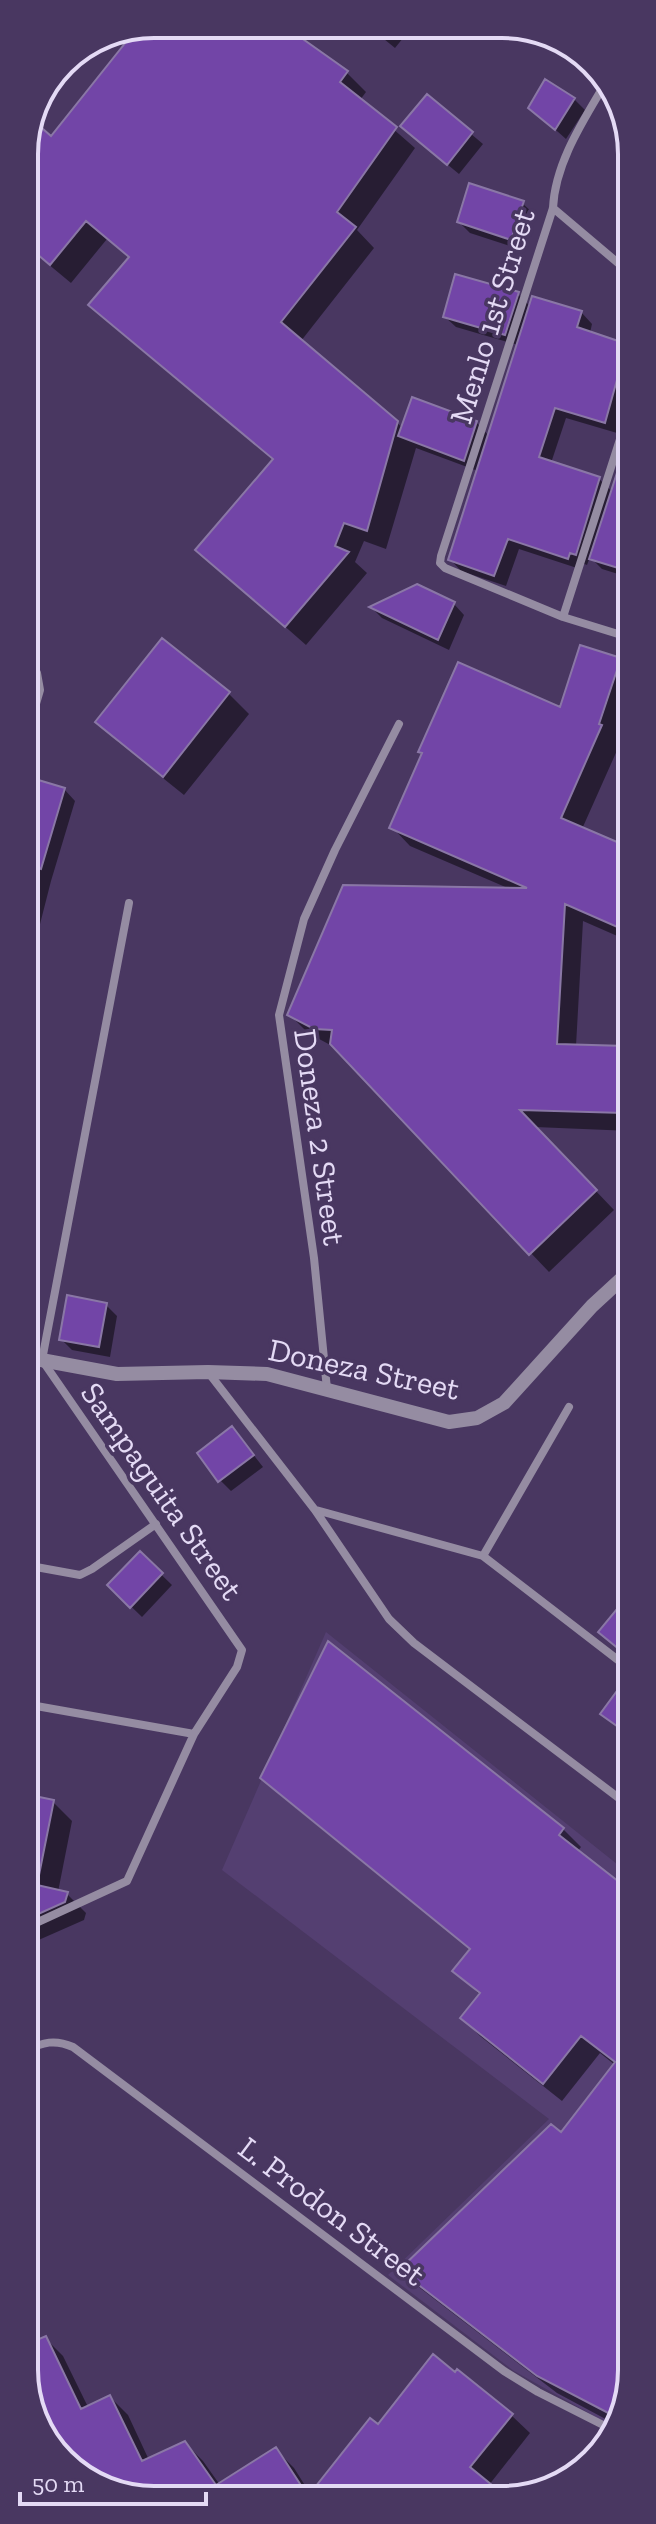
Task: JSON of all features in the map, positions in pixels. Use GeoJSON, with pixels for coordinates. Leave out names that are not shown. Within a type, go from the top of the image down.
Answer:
{"type":"FeatureCollection","features":[{"type":"Feature","properties":{"kind":"street","name":"Menlo 1st Street"},"geometry":{"type":"LineString","coordinates":[[563,617],[445,568],[440,563],[553,208],[554,184],[582,122],[600,92]]}},
{"type":"Feature","properties":{"kind":"street"},"geometry":{"type":"LineString","coordinates":[[553,208],[618,263]]}},
{"type":"Feature","properties":{"kind":"street"},"geometry":{"type":"LineString","coordinates":[[618,446],[563,617],[618,634]]}},
{"type":"Feature","properties":{"kind":"street","name":"Doneza 2 Street"},"geometry":{"type":"LineString","coordinates":[[327,1389],[314,1258],[279,1015],[304,919],[399,724]]}},
{"type":"Feature","properties":{"kind":"street"},"geometry":{"type":"LineString","coordinates":[[42,1360],[129,903]]}},
{"type":"Feature","properties":{"kind":"street","name":"Doneza Street"},"geometry":{"type":"LineString","coordinates":[[38,1359],[117,1374],[267,1374],[449,1422],[477,1418],[504,1403],[592,1306],[618,1282]]}},
{"type":"Feature","properties":{"kind":"street","name":"Sampaguita Street"},"geometry":{"type":"LineString","coordinates":[[42,1360],[242,1650],[237,1667],[194,1734]]}},
{"type":"Feature","properties":{"kind":"street"},"geometry":{"type":"LineString","coordinates":[[208,1372],[315,1510],[389,1619],[414,1643],[618,1797]]}},
{"type":"Feature","properties":{"kind":"street"},"geometry":{"type":"LineString","coordinates":[[483,1556],[569,1407]]}},
{"type":"Feature","properties":{"kind":"street"},"geometry":{"type":"LineString","coordinates":[[315,1510],[483,1556],[618,1660]]}},
{"type":"Feature","properties":{"kind":"street"},"geometry":{"type":"LineString","coordinates":[[38,1567],[80,1575],[156,1524]]}},
{"type":"Feature","properties":{"kind":"street"},"geometry":{"type":"LineString","coordinates":[[38,1706],[194,1734],[127,1881],[38,1922]]}},
{"type":"Feature","properties":{"kind":"street","name":"L. Prodon Street"},"geometry":{"type":"LineString","coordinates":[[38,2046],[60,2041],[73,2047],[493,2363],[538,2392],[603,2425]]}},
{"type":"Feature","properties":{"kind":"shaded area"},"geometry":{"type":"Polygon","coordinates":[[[326,1632],[618,1865],[618,2378],[616,2393],[605,2422],[514,2371],[388,2275],[549,2119],[222,1870],[326,1632]]]}},
{"type":"Feature","properties":{"kind":"building"},"geometry":{"type":"Polygon","coordinates":[[[154,38],[301,38],[348,71],[340,82],[397,127],[337,212],[356,227],[281,322],[398,421],[367,531],[344,523],[335,546],[349,552],[285,627],[195,550],[273,459],[88,305],[129,257],[86,221],[50,265],[38,255],[38,146],[41,127],[51,136],[126,42],[154,38]]]}},
{"type":"Feature","properties":{"kind":"building"},"geometry":{"type":"Polygon","coordinates":[[[545,79],[575,98],[555,130],[528,108],[545,79]]]}},
{"type":"Feature","properties":{"kind":"building"},"geometry":{"type":"Polygon","coordinates":[[[427,94],[473,132],[447,165],[400,126],[427,94]]]}},
{"type":"Feature","properties":{"kind":"building"},"geometry":{"type":"Polygon","coordinates":[[[469,183],[524,201],[511,240],[457,222],[469,183]]]}},
{"type":"Feature","properties":{"kind":"building"},"geometry":{"type":"Polygon","coordinates":[[[455,274],[519,292],[505,335],[443,317],[455,274]]]}},
{"type":"Feature","properties":{"kind":"building"},"geometry":{"type":"Polygon","coordinates":[[[532,296],[582,311],[577,327],[618,341],[618,376],[605,423],[555,408],[539,457],[600,477],[576,555],[570,553],[568,559],[508,539],[494,576],[448,560],[532,296]]]}},
{"type":"Feature","properties":{"kind":"building"},"geometry":{"type":"Polygon","coordinates":[[[412,397],[477,421],[464,461],[398,436],[412,397]]]}},
{"type":"Feature","properties":{"kind":"building"},"geometry":{"type":"Polygon","coordinates":[[[618,470],[618,568],[589,559],[618,470]]]}},
{"type":"Feature","properties":{"kind":"building"},"geometry":{"type":"Polygon","coordinates":[[[417,584],[455,602],[438,640],[369,607],[417,584]]]}},
{"type":"Feature","properties":{"kind":"building"},"geometry":{"type":"Polygon","coordinates":[[[162,638],[230,692],[163,777],[95,722],[162,638]]]}},
{"type":"Feature","properties":{"kind":"building"},"geometry":{"type":"Polygon","coordinates":[[[580,645],[618,657],[618,667],[599,724],[602,725],[561,818],[618,842],[618,927],[565,904],[557,1044],[618,1046],[618,1113],[520,1110],[597,1190],[529,1255],[330,1044],[332,1030],[314,1029],[287,1015],[343,885],[527,888],[389,828],[458,662],[560,707],[580,645]]]}},
{"type":"Feature","properties":{"kind":"building"},"geometry":{"type":"Polygon","coordinates":[[[38,780],[65,788],[41,869],[38,868],[38,780]]]}},
{"type":"Feature","properties":{"kind":"building"},"geometry":{"type":"Polygon","coordinates":[[[67,1295],[107,1303],[99,1347],[59,1340],[67,1295]]]}},
{"type":"Feature","properties":{"kind":"building"},"geometry":{"type":"Polygon","coordinates":[[[232,1426],[254,1455],[218,1482],[197,1453],[232,1426]]]}},
{"type":"Feature","properties":{"kind":"building"},"geometry":{"type":"Polygon","coordinates":[[[140,1551],[163,1573],[130,1608],[107,1585],[140,1551]]]}},
{"type":"Feature","properties":{"kind":"building"},"geometry":{"type":"Polygon","coordinates":[[[618,1608],[618,1648],[598,1632],[618,1608]]]}},
{"type":"Feature","properties":{"kind":"building"},"geometry":{"type":"Polygon","coordinates":[[[328,1641],[564,1828],[559,1835],[618,1881],[618,2378],[609,2413],[537,2376],[399,2270],[551,2124],[561,2132],[615,2062],[581,2036],[543,2084],[460,2018],[480,1993],[452,1971],[470,1949],[260,1778],[328,1641]]]}},
{"type":"Feature","properties":{"kind":"building"},"geometry":{"type":"Polygon","coordinates":[[[618,1690],[618,1727],[600,1714],[618,1690]]]}},
{"type":"Feature","properties":{"kind":"building"},"geometry":{"type":"Polygon","coordinates":[[[38,1797],[54,1800],[38,1880],[38,1797]]]}},
{"type":"Feature","properties":{"kind":"building"},"geometry":{"type":"Polygon","coordinates":[[[38,1885],[68,1892],[65,1902],[38,1914],[38,1885]]]}},
{"type":"Feature","properties":{"kind":"building"},"geometry":{"type":"Polygon","coordinates":[[[46,2336],[81,2409],[110,2395],[142,2461],[185,2441],[216,2485],[276,2447],[301,2486],[154,2486],[131,2484],[96,2470],[72,2452],[50,2421],[39,2385],[38,2339],[46,2336]]]}},
{"type":"Feature","properties":{"kind":"building"},"geometry":{"type":"Polygon","coordinates":[[[433,2354],[513,2414],[470,2467],[493,2486],[316,2486],[370,2418],[378,2424],[433,2354]]]}}]}
